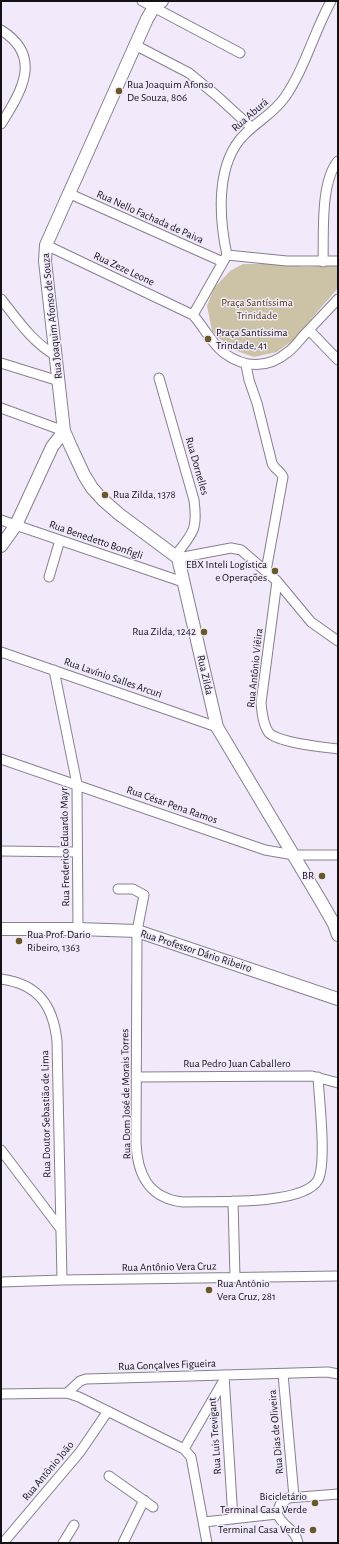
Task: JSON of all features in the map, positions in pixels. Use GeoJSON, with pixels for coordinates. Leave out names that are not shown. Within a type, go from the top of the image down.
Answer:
{"type":"FeatureCollection","features":[{"type":"Feature","properties":{"kind":"main road","name":"Rua Joaquim Afonso de Souza"},"geometry":{"type":"LineString","coordinates":[[64,431],[44,261],[46,245],[135,45],[158,4]]}},
{"type":"Feature","properties":{"kind":"main road"},"geometry":{"type":"LineString","coordinates":[[1,546],[16,525],[52,447],[64,431],[84,475],[92,488],[118,514],[176,557]]}},
{"type":"Feature","properties":{"kind":"main road","name":"Rua Zilda"},"geometry":{"type":"LineString","coordinates":[[176,557],[184,582],[217,727],[221,736],[294,855],[334,924],[338,935]]}},
{"type":"Feature","properties":{"kind":"main road","name":"Rua Professor Dário Ribeiro"},"geometry":{"type":"LineString","coordinates":[[1,929],[137,931],[338,999]]}},
{"type":"Feature","properties":{"kind":"street"},"geometry":{"type":"LineString","coordinates":[[142,1],[158,4],[240,53]]}},
{"type":"Feature","properties":{"kind":"street","name":"Rua Aburá"},"geometry":{"type":"LineString","coordinates":[[225,259],[222,225],[223,176],[232,149],[237,142],[278,106],[286,96],[302,65],[330,1]]}},
{"type":"Feature","properties":{"kind":"street"},"geometry":{"type":"LineString","coordinates":[[1,30],[10,36],[19,46],[24,56],[26,71],[12,108],[1,124]]}},
{"type":"Feature","properties":{"kind":"street"},"geometry":{"type":"LineString","coordinates":[[135,45],[189,73],[252,128]]}},
{"type":"Feature","properties":{"kind":"street"},"geometry":{"type":"LineString","coordinates":[[323,262],[325,196],[330,173],[338,161]]}},
{"type":"Feature","properties":{"kind":"street","name":"Rua Nello Fachada de Paiva"},"geometry":{"type":"LineString","coordinates":[[68,193],[225,259]]}},
{"type":"Feature","properties":{"kind":"street","name":"Rua Zeze Leone"},"geometry":{"type":"LineString","coordinates":[[46,245],[193,315]]}},
{"type":"Feature","properties":{"kind":"street"},"geometry":{"type":"LineString","coordinates":[[338,261],[323,262],[225,259],[193,315],[218,348],[234,359],[246,364],[261,365],[279,359],[289,352],[338,299]]}},
{"type":"Feature","properties":{"kind":"street"},"geometry":{"type":"LineString","coordinates":[[1,298],[44,349],[55,355]]}},
{"type":"Feature","properties":{"kind":"street"},"geometry":{"type":"LineString","coordinates":[[308,330],[338,360]]}},
{"type":"Feature","properties":{"kind":"street"},"geometry":{"type":"LineString","coordinates":[[1,363],[59,381]]}},
{"type":"Feature","properties":{"kind":"street"},"geometry":{"type":"LineString","coordinates":[[246,364],[272,463],[274,468],[281,473],[283,477],[266,571]]}},
{"type":"Feature","properties":{"kind":"street","name":"Rua Dornelles"},"geometry":{"type":"LineString","coordinates":[[159,378],[194,500],[196,517],[195,527],[176,557]]}},
{"type":"Feature","properties":{"kind":"street"},"geometry":{"type":"LineString","coordinates":[[1,408],[64,431]]}},
{"type":"Feature","properties":{"kind":"street","name":"Rua Benedetto Bonfigli"},"geometry":{"type":"LineString","coordinates":[[1,520],[184,582]]}},
{"type":"Feature","properties":{"kind":"street"},"geometry":{"type":"LineString","coordinates":[[49,577],[60,540]]}},
{"type":"Feature","properties":{"kind":"street"},"geometry":{"type":"LineString","coordinates":[[176,557],[236,548],[241,550],[277,581],[311,622],[338,641]]}},
{"type":"Feature","properties":{"kind":"street","name":"Rua Antônio Viêira"},"geometry":{"type":"LineString","coordinates":[[277,581],[261,703],[262,716],[269,733],[285,740],[338,749]]}},
{"type":"Feature","properties":{"kind":"street","name":"Rua Lavínio Salles Arcuri"},"geometry":{"type":"LineString","coordinates":[[1,652],[217,727]]}},
{"type":"Feature","properties":{"kind":"street","name":"Rua Frederico Eduardo Mayr"},"geometry":{"type":"LineString","coordinates":[[54,670],[78,784],[78,929]]}},
{"type":"Feature","properties":{"kind":"street","name":"Rua César Pena Ramos"},"geometry":{"type":"LineString","coordinates":[[1,759],[78,784],[265,850],[294,855],[338,855]]}},
{"type":"Feature","properties":{"kind":"street"},"geometry":{"type":"LineString","coordinates":[[1,851],[77,852]]}},
{"type":"Feature","properties":{"kind":"street","name":"Rua Dom José de Morais Torres"},"geometry":{"type":"LineString","coordinates":[[118,889],[133,889],[144,895],[137,931],[137,1154],[144,1180],[150,1188],[162,1197],[173,1201],[234,1201],[272,1199],[296,1195],[307,1190],[318,1179],[321,1170],[322,1150],[318,1077]]}},
{"type":"Feature","properties":{"kind":"street","name":"Rua Doutor Sebastião de Lima"},"geometry":{"type":"LineString","coordinates":[[1,979],[15,981],[29,988],[41,997],[50,1011],[55,1024],[57,1040],[62,1280]]}},
{"type":"Feature","properties":{"kind":"street","name":"Rua Pedro Juan Caballero"},"geometry":{"type":"LineString","coordinates":[[136,1077],[318,1077],[338,1083]]}},
{"type":"Feature","properties":{"kind":"street"},"geometry":{"type":"LineString","coordinates":[[1,1150],[60,1228]]}},
{"type":"Feature","properties":{"kind":"street"},"geometry":{"type":"LineString","coordinates":[[234,1201],[235,1278]]}},
{"type":"Feature","properties":{"kind":"street","name":"Rua Antônio Vera Cruz"},"geometry":{"type":"LineString","coordinates":[[1,1282],[338,1276]]}},
{"type":"Feature","properties":{"kind":"street","name":"Rua Gonçalves Figueira"},"geometry":{"type":"LineString","coordinates":[[67,1393],[80,1381],[86,1379],[224,1378],[328,1372],[338,1374]]}},
{"type":"Feature","properties":{"kind":"street","name":"Rua Dias de Oliveira"},"geometry":{"type":"LineString","coordinates":[[283,1374],[294,1497]]}},
{"type":"Feature","properties":{"kind":"street"},"geometry":{"type":"LineString","coordinates":[[184,1449],[224,1378]]}},
{"type":"Feature","properties":{"kind":"street","name":"Rua Luis Trevigant"},"geometry":{"type":"LineString","coordinates":[[224,1378],[234,1519]]}},
{"type":"Feature","properties":{"kind":"street"},"geometry":{"type":"LineString","coordinates":[[1,1394],[67,1393],[108,1410],[184,1449],[191,1457],[207,1543]]}},
{"type":"Feature","properties":{"kind":"street","name":"Rua Antônio João"},"geometry":{"type":"LineString","coordinates":[[3,1543],[80,1452],[108,1410]]}},
{"type":"Feature","properties":{"kind":"street"},"geometry":{"type":"LineString","coordinates":[[109,1476],[153,1507]]}},
{"type":"Feature","properties":{"kind":"street"},"geometry":{"type":"LineString","coordinates":[[298,1543],[294,1533],[282,1523],[277,1514],[278,1508],[288,1498],[338,1494]]}},
{"type":"Feature","properties":{"kind":"street"},"geometry":{"type":"LineString","coordinates":[[123,1543],[144,1500]]}},
{"type":"Feature","properties":{"kind":"street"},"geometry":{"type":"LineString","coordinates":[[204,1522],[277,1514]]}},
{"type":"Feature","properties":{"kind":"street"},"geometry":{"type":"LineString","coordinates":[[63,1543],[74,1525]]}},
{"type":"Feature","properties":{"kind":"green space","name":"Praça Santíssima Trinidade"},"geometry":{"type":"Polygon","coordinates":[[[243,264],[269,264],[307,267],[338,265],[338,288],[293,340],[277,352],[254,357],[231,349],[212,331],[207,306],[214,288],[230,271],[243,264]]]}},
{"type":"Feature","properties":{"kind":"place","name":"Rua Joaquim Afonso De Souza, 806"},"geometry":{"type":"Point","coordinates":[119,91]}},
{"type":"Feature","properties":{"kind":"place","name":"Praça Santíssima Trindade, 41"},"geometry":{"type":"Point","coordinates":[208,339]}},
{"type":"Feature","properties":{"kind":"place","name":"Rua Zilda, 1378"},"geometry":{"type":"Point","coordinates":[105,495]}},
{"type":"Feature","properties":{"kind":"place","name":"EBX Inteli Logística e Operações"},"geometry":{"type":"Point","coordinates":[275,571]}},
{"type":"Feature","properties":{"kind":"place","name":"Rua Zilda, 1242"},"geometry":{"type":"Point","coordinates":[204,632]}},
{"type":"Feature","properties":{"kind":"place","name":"BR"},"geometry":{"type":"Point","coordinates":[322,876]}},
{"type":"Feature","properties":{"kind":"place","name":"Rua Prof. Dario Ribeiro, 1363"},"geometry":{"type":"Point","coordinates":[19,941]}},
{"type":"Feature","properties":{"kind":"place","name":"Rua Antônio Vera Cruz, 281"},"geometry":{"type":"Point","coordinates":[209,1290]}},
{"type":"Feature","properties":{"kind":"place","name":"Bicicletário Terminal Casa Verde"},"geometry":{"type":"Point","coordinates":[315,1503]}},
{"type":"Feature","properties":{"kind":"place","name":"Terminal Casa Verde"},"geometry":{"type":"Point","coordinates":[313,1530]}}]}
